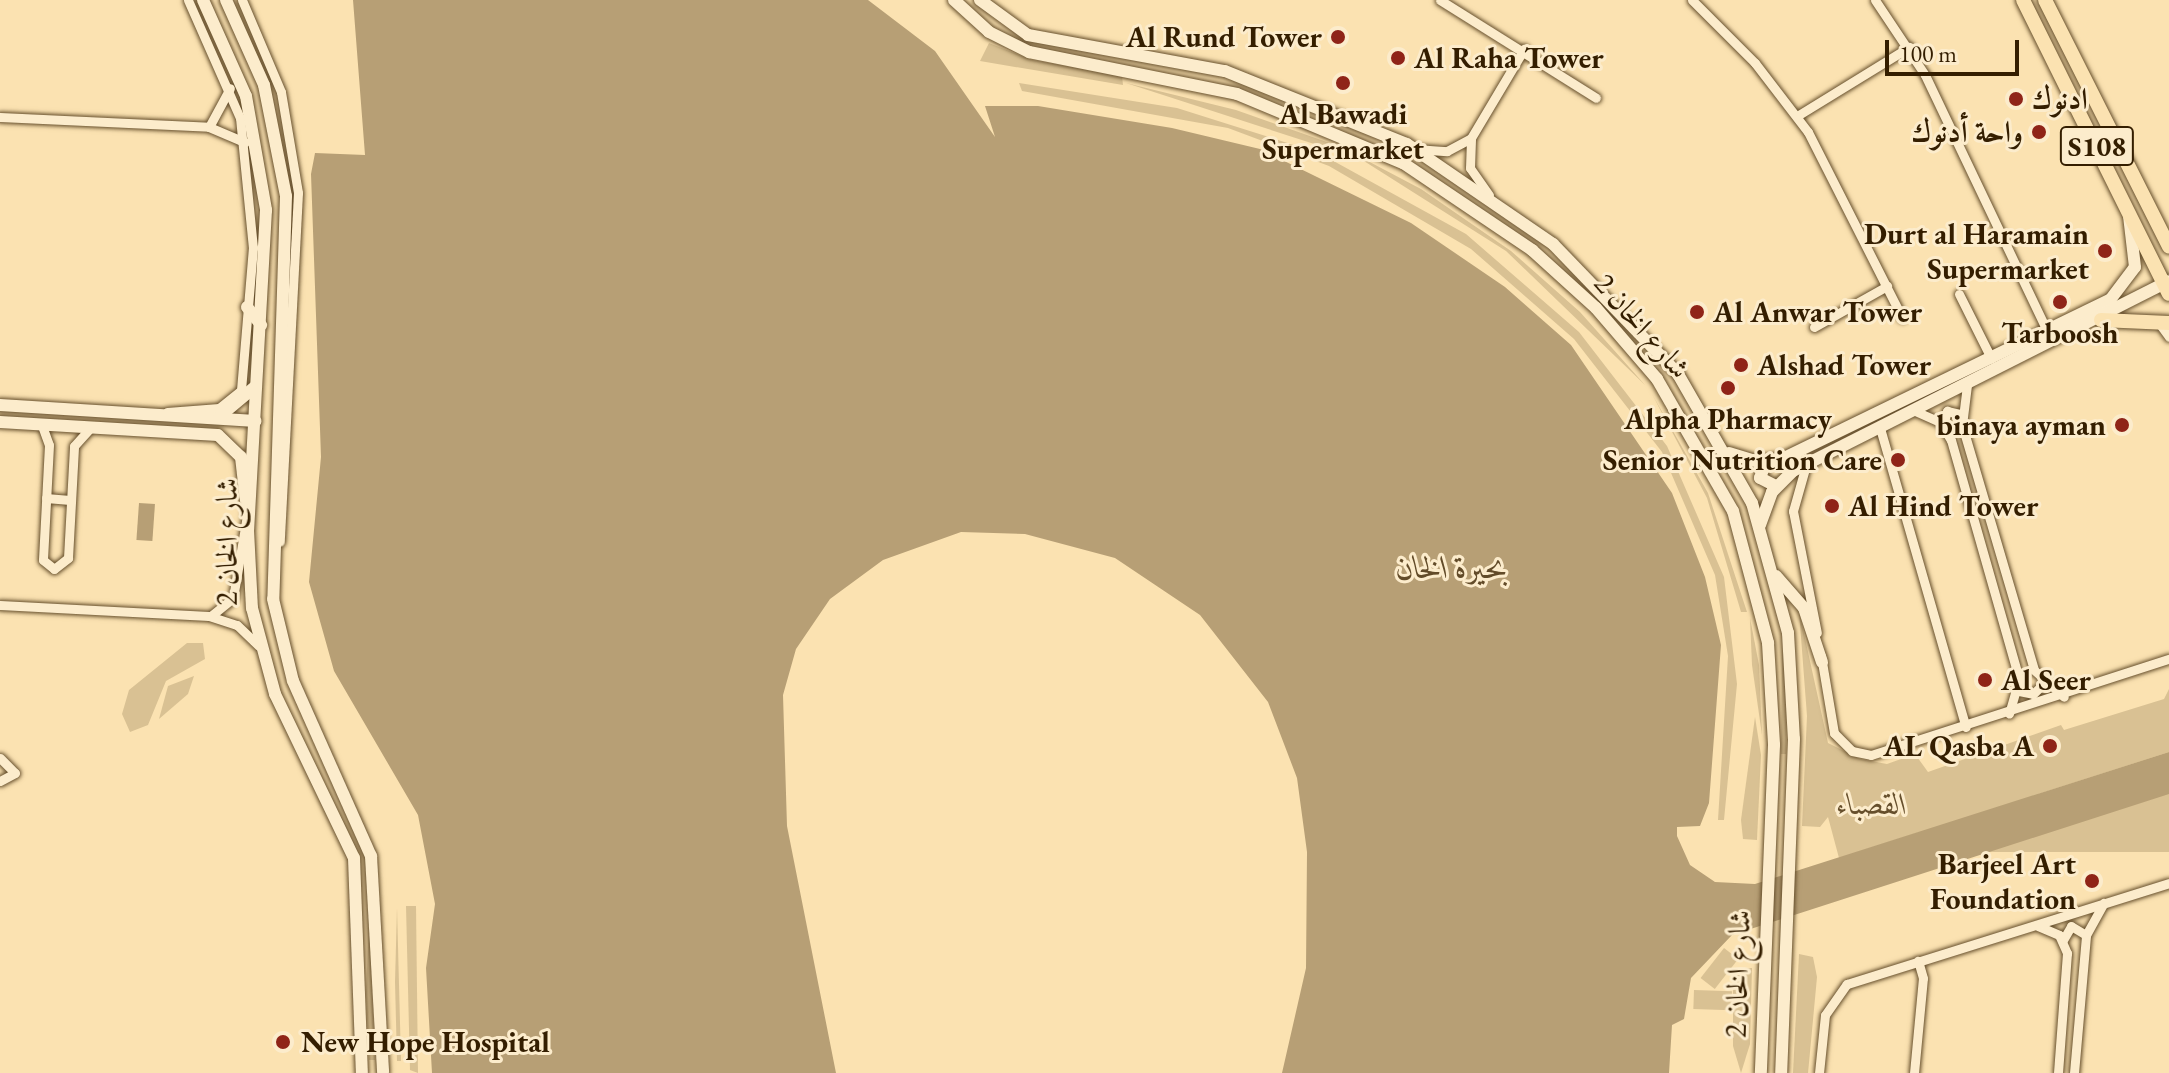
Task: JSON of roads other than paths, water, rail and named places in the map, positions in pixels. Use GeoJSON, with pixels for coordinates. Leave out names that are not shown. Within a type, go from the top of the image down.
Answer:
{"type":"FeatureCollection","features":[{"type":"Feature","properties":{"kind":"main road","name":"S108"},"geometry":{"type":"LineString","coordinates":[[2023,0],[2168,287]]}},
{"type":"Feature","properties":{"kind":"main road","name":"S108"},"geometry":{"type":"LineString","coordinates":[[2045,0],[2169,247]]}},
{"type":"Feature","properties":{"kind":"main road"},"geometry":{"type":"LineString","coordinates":[[2101,320],[2153,318],[2169,323]]}},
{"type":"Feature","properties":{"kind":"street"},"geometry":{"type":"LineString","coordinates":[[155,415],[219,408],[237,395],[247,307],[251,181],[245,142],[230,85],[188,0]]}},
{"type":"Feature","properties":{"kind":"street","name":"شارع الخان 2"},"geometry":{"type":"LineString","coordinates":[[203,0],[246,96],[265,194],[249,589],[259,646],[294,736],[345,830],[360,886],[362,1073]]}},
{"type":"Feature","properties":{"kind":"street","name":"شارع الخان 2"},"geometry":{"type":"LineString","coordinates":[[226,0],[271,105],[286,196],[273,599],[293,681],[362,829],[376,884],[383,1073]]}},
{"type":"Feature","properties":{"kind":"street"},"geometry":{"type":"LineString","coordinates":[[242,0],[281,92],[296,175],[298,256],[273,599]]}},
{"type":"Feature","properties":{"kind":"street","name":"شارع الخان 2"},"geometry":{"type":"LineString","coordinates":[[954,0],[989,32],[1029,52],[1223,90],[1375,148],[1482,212],[1596,308],[1686,421],[1742,535],[1771,677],[1771,815],[1761,1073]]}},
{"type":"Feature","properties":{"kind":"street","name":"شارع الخان 2"},"geometry":{"type":"LineString","coordinates":[[980,0],[1028,35],[1246,78],[1415,149],[1489,195],[1565,255],[1647,336],[1729,453],[1760,525],[1776,576],[1793,686],[1781,1073]]}},
{"type":"Feature","properties":{"kind":"street"},"geometry":{"type":"LineString","coordinates":[[1440,0],[1524,49],[1596,98]]}},
{"type":"Feature","properties":{"kind":"street"},"geometry":{"type":"LineString","coordinates":[[1692,0],[1797,116],[1849,201],[1902,317]]}},
{"type":"Feature","properties":{"kind":"street"},"geometry":{"type":"LineString","coordinates":[[1875,0],[1909,47],[2047,331]]}},
{"type":"Feature","properties":{"kind":"street"},"geometry":{"type":"LineString","coordinates":[[1797,116],[1909,47]]}},
{"type":"Feature","properties":{"kind":"street"},"geometry":{"type":"LineString","coordinates":[[1489,195],[1470,168],[1471,138],[1524,49]]}},
{"type":"Feature","properties":{"kind":"street"},"geometry":{"type":"LineString","coordinates":[[209,127],[230,85]]}},
{"type":"Feature","properties":{"kind":"street"},"geometry":{"type":"LineString","coordinates":[[0,117],[209,127],[245,142]]}},
{"type":"Feature","properties":{"kind":"street"},"geometry":{"type":"LineString","coordinates":[[1415,149],[1447,151],[1471,138]]}},
{"type":"Feature","properties":{"kind":"street"},"geometry":{"type":"LineString","coordinates":[[286,196],[296,175]]}},
{"type":"Feature","properties":{"kind":"street"},"geometry":{"type":"LineString","coordinates":[[251,181],[265,194]]}},
{"type":"Feature","properties":{"kind":"street"},"geometry":{"type":"LineString","coordinates":[[1729,453],[1766,462],[2047,331],[2128,284],[2136,261],[2129,212]]}},
{"type":"Feature","properties":{"kind":"street"},"geometry":{"type":"LineString","coordinates":[[1814,327],[1887,286]]}},
{"type":"Feature","properties":{"kind":"street"},"geometry":{"type":"LineString","coordinates":[[1760,525],[1776,486],[1807,464],[2168,287]]}},
{"type":"Feature","properties":{"kind":"street"},"geometry":{"type":"LineString","coordinates":[[1959,294],[1991,358]]}},
{"type":"Feature","properties":{"kind":"street"},"geometry":{"type":"LineString","coordinates":[[247,307],[261,325]]}},
{"type":"Feature","properties":{"kind":"street"},"geometry":{"type":"LineString","coordinates":[[2153,318],[2169,337]]}},
{"type":"Feature","properties":{"kind":"street"},"geometry":{"type":"LineString","coordinates":[[216,418],[239,408],[258,383]]}},
{"type":"Feature","properties":{"kind":"street"},"geometry":{"type":"LineString","coordinates":[[1967,385],[1960,414],[2043,684],[2064,697]]}},
{"type":"Feature","properties":{"kind":"street"},"geometry":{"type":"LineString","coordinates":[[0,405],[255,421]]}},
{"type":"Feature","properties":{"kind":"street"},"geometry":{"type":"LineString","coordinates":[[1915,411],[1943,425]]}},
{"type":"Feature","properties":{"kind":"street"},"geometry":{"type":"LineString","coordinates":[[1960,414],[1947,411],[1943,425],[2019,691],[2009,714]]}},
{"type":"Feature","properties":{"kind":"street"},"geometry":{"type":"LineString","coordinates":[[0,422],[92,426],[226,439],[241,457],[250,510],[237,543],[233,598],[209,616]]}},
{"type":"Feature","properties":{"kind":"street"},"geometry":{"type":"LineString","coordinates":[[41,423],[49,445],[43,560],[54,569],[68,558],[74,446],[92,426]]}},
{"type":"Feature","properties":{"kind":"street"},"geometry":{"type":"LineString","coordinates":[[1880,428],[1966,727]]}},
{"type":"Feature","properties":{"kind":"street"},"geometry":{"type":"LineString","coordinates":[[1766,462],[1760,478],[1776,486]]}},
{"type":"Feature","properties":{"kind":"street"},"geometry":{"type":"LineString","coordinates":[[1807,464],[1793,511],[1832,727],[1852,751],[1877,755],[2064,697],[2169,659]]}},
{"type":"Feature","properties":{"kind":"street"},"geometry":{"type":"LineString","coordinates":[[46,498],[70,500]]}},
{"type":"Feature","properties":{"kind":"street"},"geometry":{"type":"LineString","coordinates":[[1776,576],[1804,608],[1822,662]]}},
{"type":"Feature","properties":{"kind":"street"},"geometry":{"type":"LineString","coordinates":[[0,605],[209,616],[237,625],[259,646]]}},
{"type":"Feature","properties":{"kind":"street"},"geometry":{"type":"LineString","coordinates":[[2019,691],[2033,694],[2043,684]]}},
{"type":"Feature","properties":{"kind":"street"},"geometry":{"type":"LineString","coordinates":[[0,758],[15,773],[0,781]]}},
{"type":"Feature","properties":{"kind":"street"},"geometry":{"type":"LineString","coordinates":[[1819,1073],[1825,1015],[1839,990],[1918,961],[2169,883]]}},
{"type":"Feature","properties":{"kind":"street"},"geometry":{"type":"LineString","coordinates":[[360,886],[376,884]]}},
{"type":"Feature","properties":{"kind":"street"},"geometry":{"type":"LineString","coordinates":[[2074,1073],[2086,935],[2104,903]]}},
{"type":"Feature","properties":{"kind":"street"},"geometry":{"type":"LineString","coordinates":[[360,914],[378,914]]}},
{"type":"Feature","properties":{"kind":"street"},"geometry":{"type":"LineString","coordinates":[[2031,925],[2063,940]]}},
{"type":"Feature","properties":{"kind":"street"},"geometry":{"type":"LineString","coordinates":[[2058,1073],[2063,940],[2071,926],[2086,935]]}},
{"type":"Feature","properties":{"kind":"street"},"geometry":{"type":"LineString","coordinates":[[1914,1073],[1918,961]]}},
{"type":"Feature","properties":{"kind":"water","name":"بحيرة الخان"},"geometry":{"type":"Polygon","coordinates":[[[353,0],[868,0],[935,51],[995,137],[985,106],[1038,106],[1172,128],[1260,149],[1411,223],[1505,287],[1571,345],[1672,493],[1705,577],[1721,645],[1709,803],[1700,826],[1677,827],[1677,836],[1690,865],[1715,882],[1755,884],[2169,752],[2169,794],[1732,935],[1691,978],[1684,1019],[1672,1025],[1669,1073],[1282,1073],[1306,968],[1307,852],[1297,778],[1268,702],[1200,615],[1115,558],[1025,534],[961,532],[883,560],[830,599],[796,649],[783,695],[787,826],[836,1073],[432,1073],[426,968],[435,904],[418,815],[334,671],[309,582],[321,457],[311,174],[315,153],[365,155],[353,0]]]}},
{"type":"Feature","properties":{"kind":"water"},"geometry":{"type":"Polygon","coordinates":[[[139,503],[155,504],[152,541],[136,540],[139,503]]]}},
{"type":"Feature","properties":{"kind":"place","name":"Al Rund Tower"},"geometry":{"type":"Point","coordinates":[1338,37]}},
{"type":"Feature","properties":{"kind":"place","name":"Al Raha Tower"},"geometry":{"type":"Point","coordinates":[1398,58]}},
{"type":"Feature","properties":{"kind":"place","name":"Al Bawadi Supermarket"},"geometry":{"type":"Point","coordinates":[1343,83]}},
{"type":"Feature","properties":{"kind":"place","name":"ادنوك"},"geometry":{"type":"Point","coordinates":[2016,99]}},
{"type":"Feature","properties":{"kind":"place","name":"واحة أدنوك"},"geometry":{"type":"Point","coordinates":[2039,132]}},
{"type":"Feature","properties":{"kind":"place","name":"Durt al Haramain Supermarket"},"geometry":{"type":"Point","coordinates":[2105,251]}},
{"type":"Feature","properties":{"kind":"place","name":"Tarboosh"},"geometry":{"type":"Point","coordinates":[2060,302]}},
{"type":"Feature","properties":{"kind":"place","name":"Al Anwar Tower"},"geometry":{"type":"Point","coordinates":[1697,312]}},
{"type":"Feature","properties":{"kind":"place","name":"Alshad Tower"},"geometry":{"type":"Point","coordinates":[1741,365]}},
{"type":"Feature","properties":{"kind":"place","name":"Alpha Pharmacy"},"geometry":{"type":"Point","coordinates":[1728,388]}},
{"type":"Feature","properties":{"kind":"place","name":"binaya ayman"},"geometry":{"type":"Point","coordinates":[2122,425]}},
{"type":"Feature","properties":{"kind":"place","name":"Senior Nutrition Care"},"geometry":{"type":"Point","coordinates":[1898,460]}},
{"type":"Feature","properties":{"kind":"place","name":"Al Hind Tower"},"geometry":{"type":"Point","coordinates":[1832,506]}},
{"type":"Feature","properties":{"kind":"place","name":"Al Seer"},"geometry":{"type":"Point","coordinates":[1985,680]}},
{"type":"Feature","properties":{"kind":"place","name":"AL Qasba A"},"geometry":{"type":"Point","coordinates":[2050,746]}},
{"type":"Feature","properties":{"kind":"place","name":"Barjeel Art Foundation"},"geometry":{"type":"Point","coordinates":[2092,881]}},
{"type":"Feature","properties":{"kind":"place","name":"New Hope Hospital"},"geometry":{"type":"Point","coordinates":[283,1042]}},
{"type":"Feature","properties":{"kind":"park label","name":"القصباء"},"geometry":{"type":"Point","coordinates":[1872,804]}}]}
